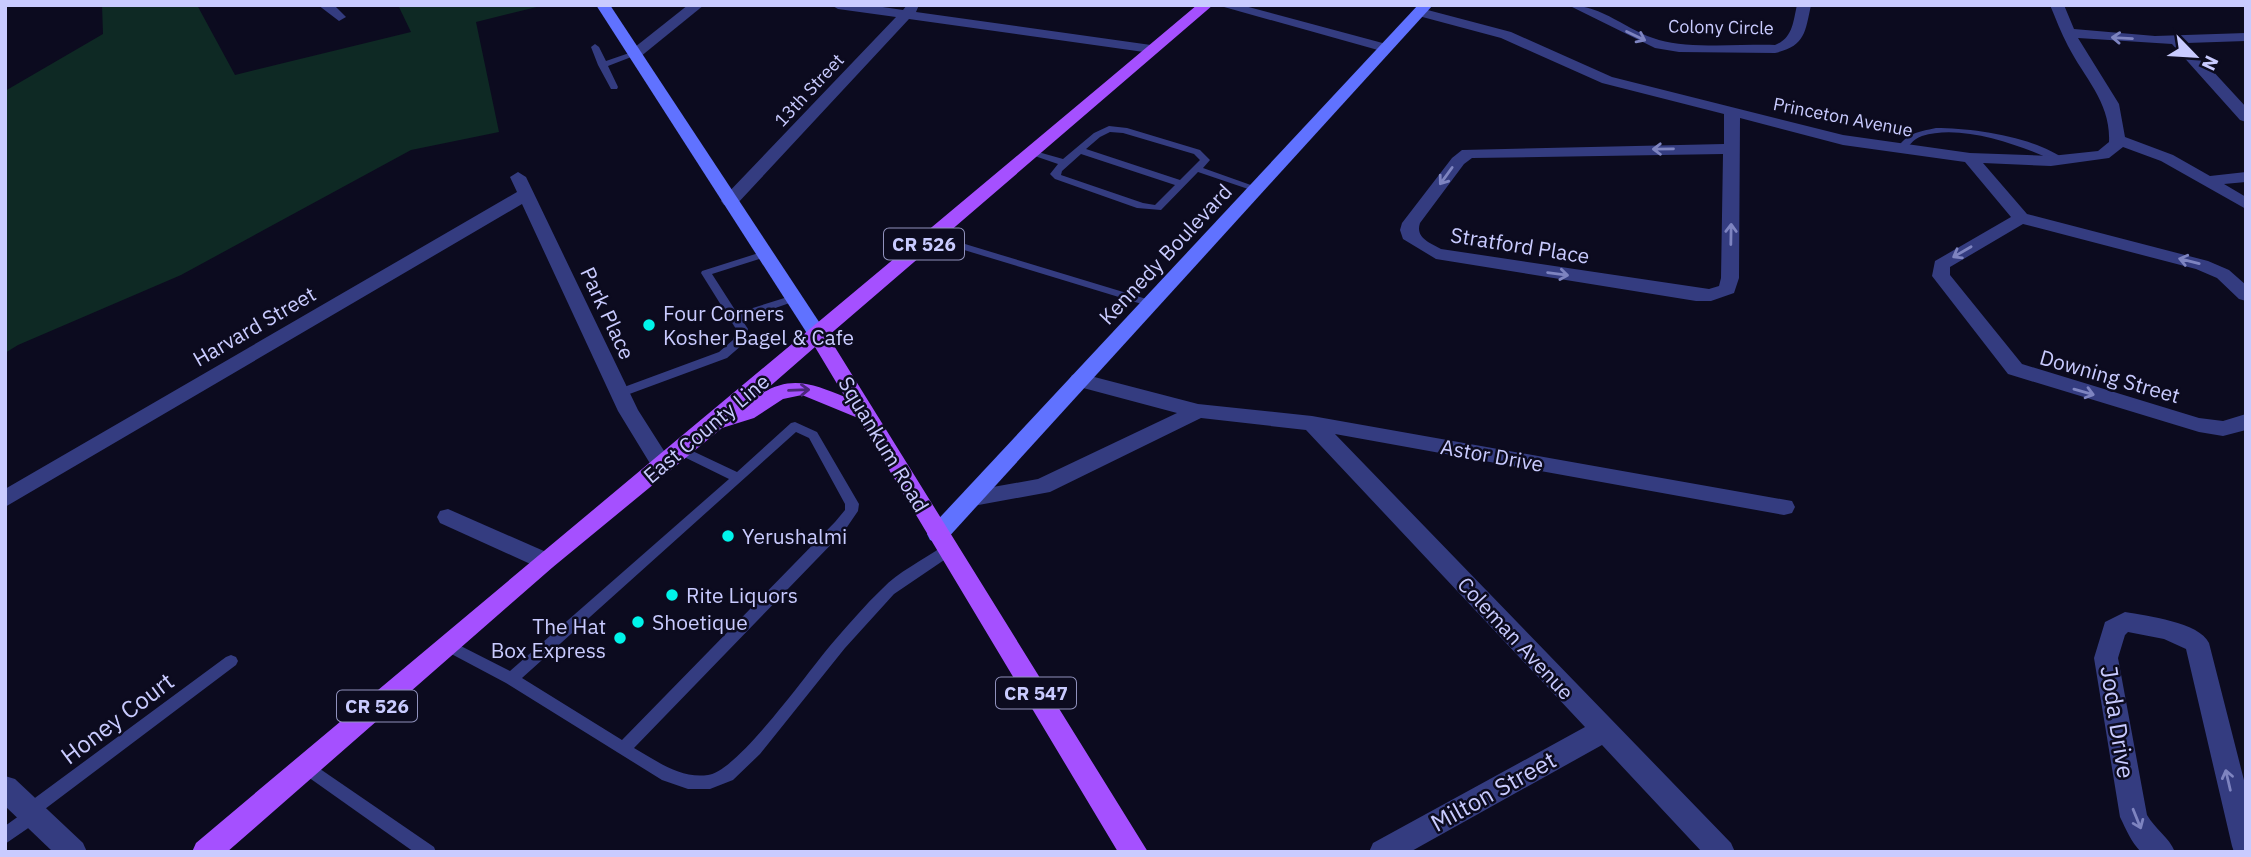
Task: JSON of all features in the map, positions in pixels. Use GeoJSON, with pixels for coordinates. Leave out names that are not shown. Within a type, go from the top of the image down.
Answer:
{"type":"FeatureCollection","features":[{"type":"Feature","properties":{"kind":"main road","name":"East County Line"},"geometry":{"type":"LineString","coordinates":[[206,852],[545,561],[714,422],[1206,5]]}},
{"type":"Feature","properties":{"kind":"main road","name":"Squankum Road"},"geometry":{"type":"LineString","coordinates":[[817,334],[1134,852]]}},
{"type":"Feature","properties":{"kind":"main road"},"geometry":{"type":"LineString","coordinates":[[714,422],[747,413],[777,393],[804,388],[865,413]]}},
{"type":"Feature","properties":{"kind":"street"},"geometry":{"type":"LineString","coordinates":[[325,5],[339,17]]}},
{"type":"Feature","properties":{"kind":"street","name":"Squankum Road"},"geometry":{"type":"LineString","coordinates":[[603,5],[817,334]]}},
{"type":"Feature","properties":{"kind":"street"},"geometry":{"type":"LineString","coordinates":[[635,54],[697,5]]}},
{"type":"Feature","properties":{"kind":"street"},"geometry":{"type":"LineString","coordinates":[[838,5],[910,10],[1152,49]]}},
{"type":"Feature","properties":{"kind":"street"},"geometry":{"type":"LineString","coordinates":[[1224,5],[1385,48]]}},
{"type":"Feature","properties":{"kind":"street","name":"Colony Circle"},"geometry":{"type":"LineString","coordinates":[[1575,5],[1655,44],[1679,48],[1775,49],[1787,47],[1795,41],[1804,5]]}},
{"type":"Feature","properties":{"kind":"street"},"geometry":{"type":"LineString","coordinates":[[2057,5],[2069,33],[2114,108],[2119,127],[2118,140],[2166,158],[2246,204]]}},
{"type":"Feature","properties":{"kind":"street","name":"Kennedy Boulevard"},"geometry":{"type":"LineString","coordinates":[[943,542],[973,498],[1079,380],[1423,8]]}},
{"type":"Feature","properties":{"kind":"street","name":"Princeton Avenue"},"geometry":{"type":"LineString","coordinates":[[1423,8],[1506,35],[1607,80],[1732,114],[1843,140],[1970,158],[2062,161],[2103,155],[2117,144],[2118,140]]}},
{"type":"Feature","properties":{"kind":"street","name":"13th Street"},"geometry":{"type":"LineString","coordinates":[[730,201],[910,10]]}},
{"type":"Feature","properties":{"kind":"street"},"geometry":{"type":"LineString","coordinates":[[2069,33],[2176,40],[2246,37]]}},
{"type":"Feature","properties":{"kind":"street"},"geometry":{"type":"LineString","coordinates":[[2176,40],[2246,117]]}},
{"type":"Feature","properties":{"kind":"street","name":"Stratford Place"},"geometry":{"type":"LineString","coordinates":[[1731,149],[1468,153],[1458,160],[1411,223],[1409,230],[1412,239],[1426,250],[1458,259],[1696,295],[1722,293],[1727,289],[1730,278],[1732,114]]}},
{"type":"Feature","properties":{"kind":"street"},"geometry":{"type":"LineString","coordinates":[[1970,158],[2021,218],[2202,265],[2223,274],[2246,295]]}},
{"type":"Feature","properties":{"kind":"street"},"geometry":{"type":"LineString","coordinates":[[2210,181],[2246,177]]}},
{"type":"Feature","properties":{"kind":"street","name":"Park Place"},"geometry":{"type":"LineString","coordinates":[[522,186],[620,393],[671,458]]}},
{"type":"Feature","properties":{"kind":"street","name":"Harvard Street"},"geometry":{"type":"LineString","coordinates":[[5,499],[522,186]]}},
{"type":"Feature","properties":{"kind":"street","name":"Downing Street"},"geometry":{"type":"LineString","coordinates":[[2021,218],[1941,265],[1940,270],[1941,276],[2015,369],[2199,425],[2219,429],[2235,427],[2246,421]]}},
{"type":"Feature","properties":{"kind":"street","name":"Astor Drive"},"geometry":{"type":"LineString","coordinates":[[1079,380],[1198,411],[1312,423],[1784,507]]}},
{"type":"Feature","properties":{"kind":"street"},"geometry":{"type":"LineString","coordinates":[[973,498],[1042,486],[1198,411]]}},
{"type":"Feature","properties":{"kind":"street","name":"Coleman Avenue"},"geometry":{"type":"LineString","coordinates":[[1312,423],[1721,852]]}},
{"type":"Feature","properties":{"kind":"street"},"geometry":{"type":"LineString","coordinates":[[448,517],[545,561]]}},
{"type":"Feature","properties":{"kind":"street","name":"Joda Drive"},"geometry":{"type":"LineString","coordinates":[[2161,852],[2144,836],[2134,817],[2106,658],[2114,629],[2125,622],[2168,630],[2197,643],[2246,846]]}},
{"type":"Feature","properties":{"kind":"street","name":"Milton Street"},"geometry":{"type":"LineString","coordinates":[[1383,852],[1604,731]]}},
{"type":"Feature","properties":{"kind":"street"},"geometry":{"type":"LineString","coordinates":[[5,788],[73,852]]}},
{"type":"Feature","properties":{"kind":"lane"},"geometry":{"type":"LineString","coordinates":[[595,47],[614,87]]}},
{"type":"Feature","properties":{"kind":"lane"},"geometry":{"type":"LineString","coordinates":[[602,65],[635,54]]}},
{"type":"Feature","properties":{"kind":"lane"},"geometry":{"type":"LineString","coordinates":[[1115,129],[1197,152],[1205,160],[1162,205],[1149,208],[1065,181],[1055,174],[1079,150],[1102,131],[1115,129]]}},
{"type":"Feature","properties":{"kind":"lane"},"geometry":{"type":"LineString","coordinates":[[1901,149],[1904,140],[1911,135],[1948,131],[2016,142],[2062,161]]}},
{"type":"Feature","properties":{"kind":"lane"},"geometry":{"type":"LineString","coordinates":[[1079,150],[1182,184]]}},
{"type":"Feature","properties":{"kind":"lane"},"geometry":{"type":"LineString","coordinates":[[1031,153],[1065,163]]}},
{"type":"Feature","properties":{"kind":"lane"},"geometry":{"type":"LineString","coordinates":[[1197,169],[1257,189]]}},
{"type":"Feature","properties":{"kind":"lane"},"geometry":{"type":"LineString","coordinates":[[932,237],[1149,303]]}},
{"type":"Feature","properties":{"kind":"lane"},"geometry":{"type":"LineString","coordinates":[[620,393],[723,355],[738,342],[743,329],[706,273],[765,254]]}},
{"type":"Feature","properties":{"kind":"lane"},"geometry":{"type":"LineString","coordinates":[[735,318],[794,298]]}},
{"type":"Feature","properties":{"kind":"lane"},"geometry":{"type":"LineString","coordinates":[[511,679],[795,426],[813,435],[852,503],[851,511],[840,526],[623,749]]}},
{"type":"Feature","properties":{"kind":"lane"},"geometry":{"type":"LineString","coordinates":[[671,458],[738,478]]}},
{"type":"Feature","properties":{"kind":"lane"},"geometry":{"type":"LineString","coordinates":[[447,645],[511,679],[668,775],[688,782],[710,782],[727,775],[755,749],[840,644],[889,590],[943,542]]}},
{"type":"Feature","properties":{"kind":"lane","name":"Honey Court"},"geometry":{"type":"LineString","coordinates":[[32,813],[231,661]]}},
{"type":"Feature","properties":{"kind":"lane"},"geometry":{"type":"LineString","coordinates":[[307,767],[428,852]]}},
{"type":"Feature","properties":{"kind":"lane"},"geometry":{"type":"LineString","coordinates":[[5,836],[32,813]]}},
{"type":"Feature","properties":{"kind":"green space"},"geometry":{"type":"Polygon","coordinates":[[[102,5],[197,5],[235,75],[411,32],[398,5],[545,5],[476,22],[499,132],[411,150],[181,275],[5,353],[5,91],[103,34],[102,5]]]}},
{"type":"Feature","properties":{"kind":"place","name":"Four Corners Kosher Bagel & Cafe"},"geometry":{"type":"Point","coordinates":[649,325]}},
{"type":"Feature","properties":{"kind":"place","name":"Yerushalmi"},"geometry":{"type":"Point","coordinates":[728,536]}},
{"type":"Feature","properties":{"kind":"place","name":"Rite Liquors"},"geometry":{"type":"Point","coordinates":[672,595]}},
{"type":"Feature","properties":{"kind":"place","name":"Shoetique"},"geometry":{"type":"Point","coordinates":[638,622]}},
{"type":"Feature","properties":{"kind":"place","name":"The Hat Box Express"},"geometry":{"type":"Point","coordinates":[620,638]}}]}
